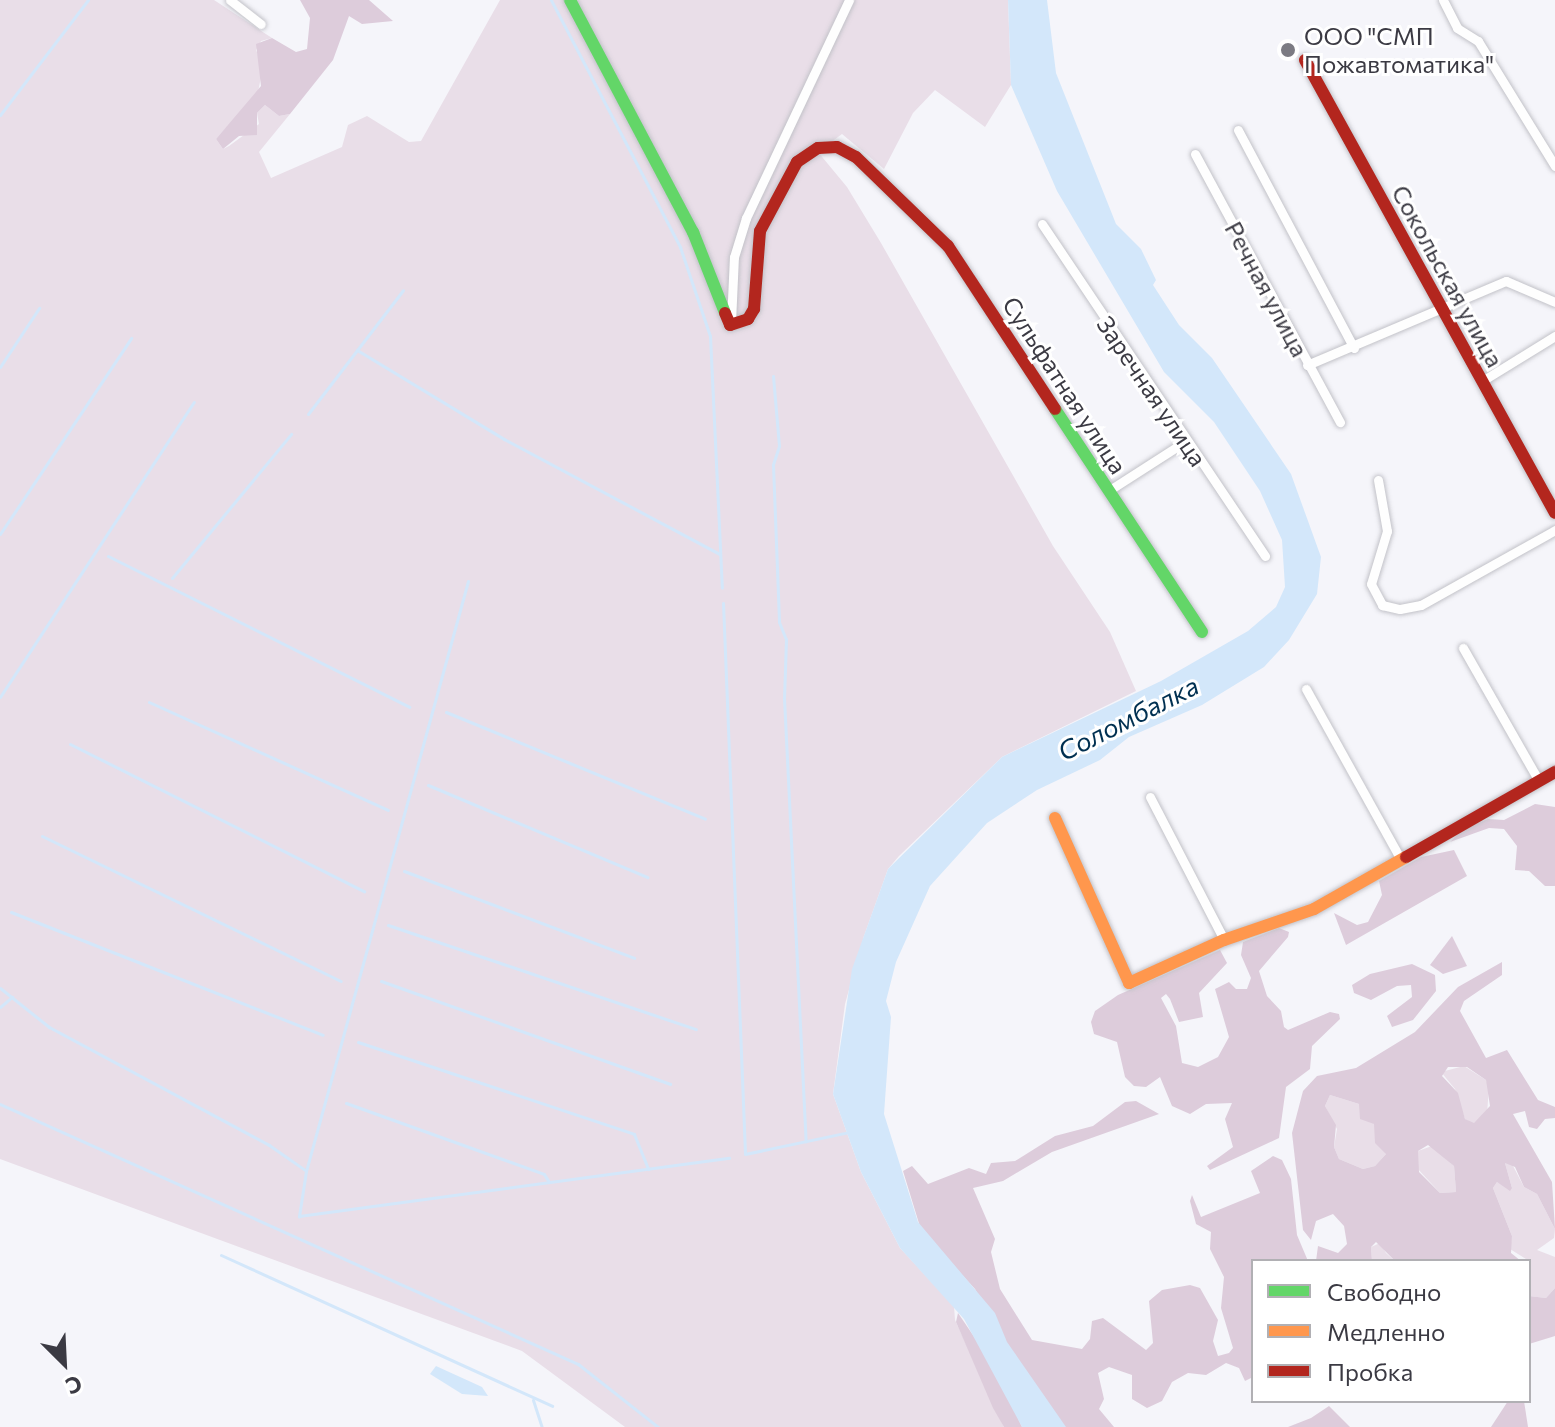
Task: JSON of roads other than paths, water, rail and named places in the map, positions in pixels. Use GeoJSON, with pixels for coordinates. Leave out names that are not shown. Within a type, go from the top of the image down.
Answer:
{"type":"FeatureCollection","features":[{"type":"Feature","properties":{"kind":"street"},"geometry":{"type":"LineString","coordinates":[[230,0],[261,24]]}},
{"type":"Feature","properties":{"kind":"street"},"geometry":{"type":"LineString","coordinates":[[570,0],[693,232],[730,325]]}},
{"type":"Feature","properties":{"kind":"street"},"geometry":{"type":"LineString","coordinates":[[730,325],[734,257],[746,218],[849,0]]}},
{"type":"Feature","properties":{"kind":"street"},"geometry":{"type":"LineString","coordinates":[[1443,0],[1457,28],[1478,41],[1555,166]]}},
{"type":"Feature","properties":{"kind":"street","name":"Сокольская улица"},"geometry":{"type":"LineString","coordinates":[[1305,60],[1555,513]]}},
{"type":"Feature","properties":{"kind":"street"},"geometry":{"type":"LineString","coordinates":[[1238,130],[1354,348]]}},
{"type":"Feature","properties":{"kind":"street","name":"Сульфатная улица"},"geometry":{"type":"LineString","coordinates":[[730,325],[748,319],[754,309],[760,231],[797,162],[818,148],[837,147],[876,175],[948,246],[1202,632]]}},
{"type":"Feature","properties":{"kind":"street","name":"Речная улица"},"geometry":{"type":"LineString","coordinates":[[1195,154],[1340,422]]}},
{"type":"Feature","properties":{"kind":"street","name":"Заречная улица"},"geometry":{"type":"LineString","coordinates":[[1042,224],[1265,556]]}},
{"type":"Feature","properties":{"kind":"street"},"geometry":{"type":"LineString","coordinates":[[1307,365],[1354,348],[1506,281],[1555,302]]}},
{"type":"Feature","properties":{"kind":"street"},"geometry":{"type":"LineString","coordinates":[[1482,381],[1555,336]]}},
{"type":"Feature","properties":{"kind":"street"},"geometry":{"type":"LineString","coordinates":[[1108,491],[1186,441]]}},
{"type":"Feature","properties":{"kind":"street"},"geometry":{"type":"LineString","coordinates":[[1378,480],[1387,531],[1371,584],[1373,593],[1382,605],[1400,609],[1421,605],[1555,530]]}},
{"type":"Feature","properties":{"kind":"street"},"geometry":{"type":"LineString","coordinates":[[1463,648],[1539,781]]}},
{"type":"Feature","properties":{"kind":"street"},"geometry":{"type":"LineString","coordinates":[[1306,689],[1400,858]]}},
{"type":"Feature","properties":{"kind":"street"},"geometry":{"type":"LineString","coordinates":[[1055,818],[1129,983],[1224,940],[1314,909],[1555,772]]}},
{"type":"Feature","properties":{"kind":"street"},"geometry":{"type":"LineString","coordinates":[[1150,797],[1224,940]]}},
{"type":"Feature","properties":{"kind":"water","name":"Соломбалка"},"geometry":{"type":"Polygon","coordinates":[[[1008,0],[1047,0],[1056,73],[1116,224],[1141,249],[1156,280],[1153,285],[1179,325],[1212,358],[1291,474],[1321,557],[1317,594],[1289,640],[1264,667],[1202,705],[1129,737],[1100,760],[1037,790],[987,823],[930,886],[896,962],[886,1001],[891,1017],[884,1114],[918,1222],[995,1313],[1007,1342],[1066,1427],[1022,1427],[964,1319],[900,1248],[861,1172],[833,1094],[852,969],[888,869],[1002,757],[1161,681],[1248,631],[1276,607],[1285,587],[1282,540],[1260,491],[1214,422],[1164,372],[1057,191],[1011,85],[1008,0]]]}},
{"type":"Feature","properties":{"kind":"water"},"geometry":{"type":"Polygon","coordinates":[[[436,1366],[482,1387],[488,1396],[462,1394],[430,1374],[436,1366]]]}},
{"type":"Feature","properties":{"kind":"waterway"},"geometry":{"type":"LineString","coordinates":[[0,115],[88,0]]}},
{"type":"Feature","properties":{"kind":"waterway"},"geometry":{"type":"LineString","coordinates":[[551,0],[680,247],[710,336],[722,588]]}},
{"type":"Feature","properties":{"kind":"waterway"},"geometry":{"type":"LineString","coordinates":[[308,414],[403,290]]}},
{"type":"Feature","properties":{"kind":"waterway"},"geometry":{"type":"LineString","coordinates":[[0,367],[39,308]]}},
{"type":"Feature","properties":{"kind":"waterway"},"geometry":{"type":"LineString","coordinates":[[0,534],[131,338]]}},
{"type":"Feature","properties":{"kind":"waterway"},"geometry":{"type":"LineString","coordinates":[[357,350],[504,439],[719,554]]}},
{"type":"Feature","properties":{"kind":"waterway"},"geometry":{"type":"LineString","coordinates":[[773,376],[779,446],[773,465],[779,622],[786,639],[784,698],[806,1141]]}},
{"type":"Feature","properties":{"kind":"waterway"},"geometry":{"type":"LineString","coordinates":[[0,697],[194,402]]}},
{"type":"Feature","properties":{"kind":"waterway"},"geometry":{"type":"LineString","coordinates":[[172,578],[291,434]]}},
{"type":"Feature","properties":{"kind":"waterway"},"geometry":{"type":"LineString","coordinates":[[108,556],[409,707]]}},
{"type":"Feature","properties":{"kind":"waterway"},"geometry":{"type":"LineString","coordinates":[[468,581],[306,1171],[299,1216],[729,1158]]}},
{"type":"Feature","properties":{"kind":"waterway"},"geometry":{"type":"LineString","coordinates":[[723,603],[745,1154],[849,1132]]}},
{"type":"Feature","properties":{"kind":"waterway"},"geometry":{"type":"LineString","coordinates":[[149,702],[388,810]]}},
{"type":"Feature","properties":{"kind":"waterway"},"geometry":{"type":"LineString","coordinates":[[446,712],[705,819]]}},
{"type":"Feature","properties":{"kind":"waterway"},"geometry":{"type":"LineString","coordinates":[[70,744],[364,891]]}},
{"type":"Feature","properties":{"kind":"waterway"},"geometry":{"type":"LineString","coordinates":[[428,785],[647,877]]}},
{"type":"Feature","properties":{"kind":"waterway"},"geometry":{"type":"LineString","coordinates":[[42,836],[341,981]]}},
{"type":"Feature","properties":{"kind":"waterway"},"geometry":{"type":"LineString","coordinates":[[404,871],[634,958]]}},
{"type":"Feature","properties":{"kind":"waterway"},"geometry":{"type":"LineString","coordinates":[[11,912],[323,1035]]}},
{"type":"Feature","properties":{"kind":"waterway"},"geometry":{"type":"LineString","coordinates":[[388,925],[696,1029]]}},
{"type":"Feature","properties":{"kind":"waterway"},"geometry":{"type":"LineString","coordinates":[[381,981],[670,1084]]}},
{"type":"Feature","properties":{"kind":"waterway"},"geometry":{"type":"LineString","coordinates":[[0,988],[49,1027],[269,1145],[305,1170]]}},
{"type":"Feature","properties":{"kind":"waterway"},"geometry":{"type":"LineString","coordinates":[[0,1007],[12,997]]}},
{"type":"Feature","properties":{"kind":"waterway"},"geometry":{"type":"LineString","coordinates":[[358,1042],[634,1134],[648,1169]]}},
{"type":"Feature","properties":{"kind":"waterway"},"geometry":{"type":"LineString","coordinates":[[346,1103],[544,1174],[549,1182]]}},
{"type":"Feature","properties":{"kind":"waterway"},"geometry":{"type":"LineString","coordinates":[[0,1104],[578,1364],[658,1427]]}},
{"type":"Feature","properties":{"kind":"waterway"},"geometry":{"type":"LineString","coordinates":[[221,1255],[552,1406]]}},
{"type":"Feature","properties":{"kind":"waterway"},"geometry":{"type":"LineString","coordinates":[[533,1400],[542,1427]]}},
{"type":"Feature","properties":{"kind":"place","name":"ООО \"СМП Пожавтоматика\""},"geometry":{"type":"Point","coordinates":[1288,50]}}]}
